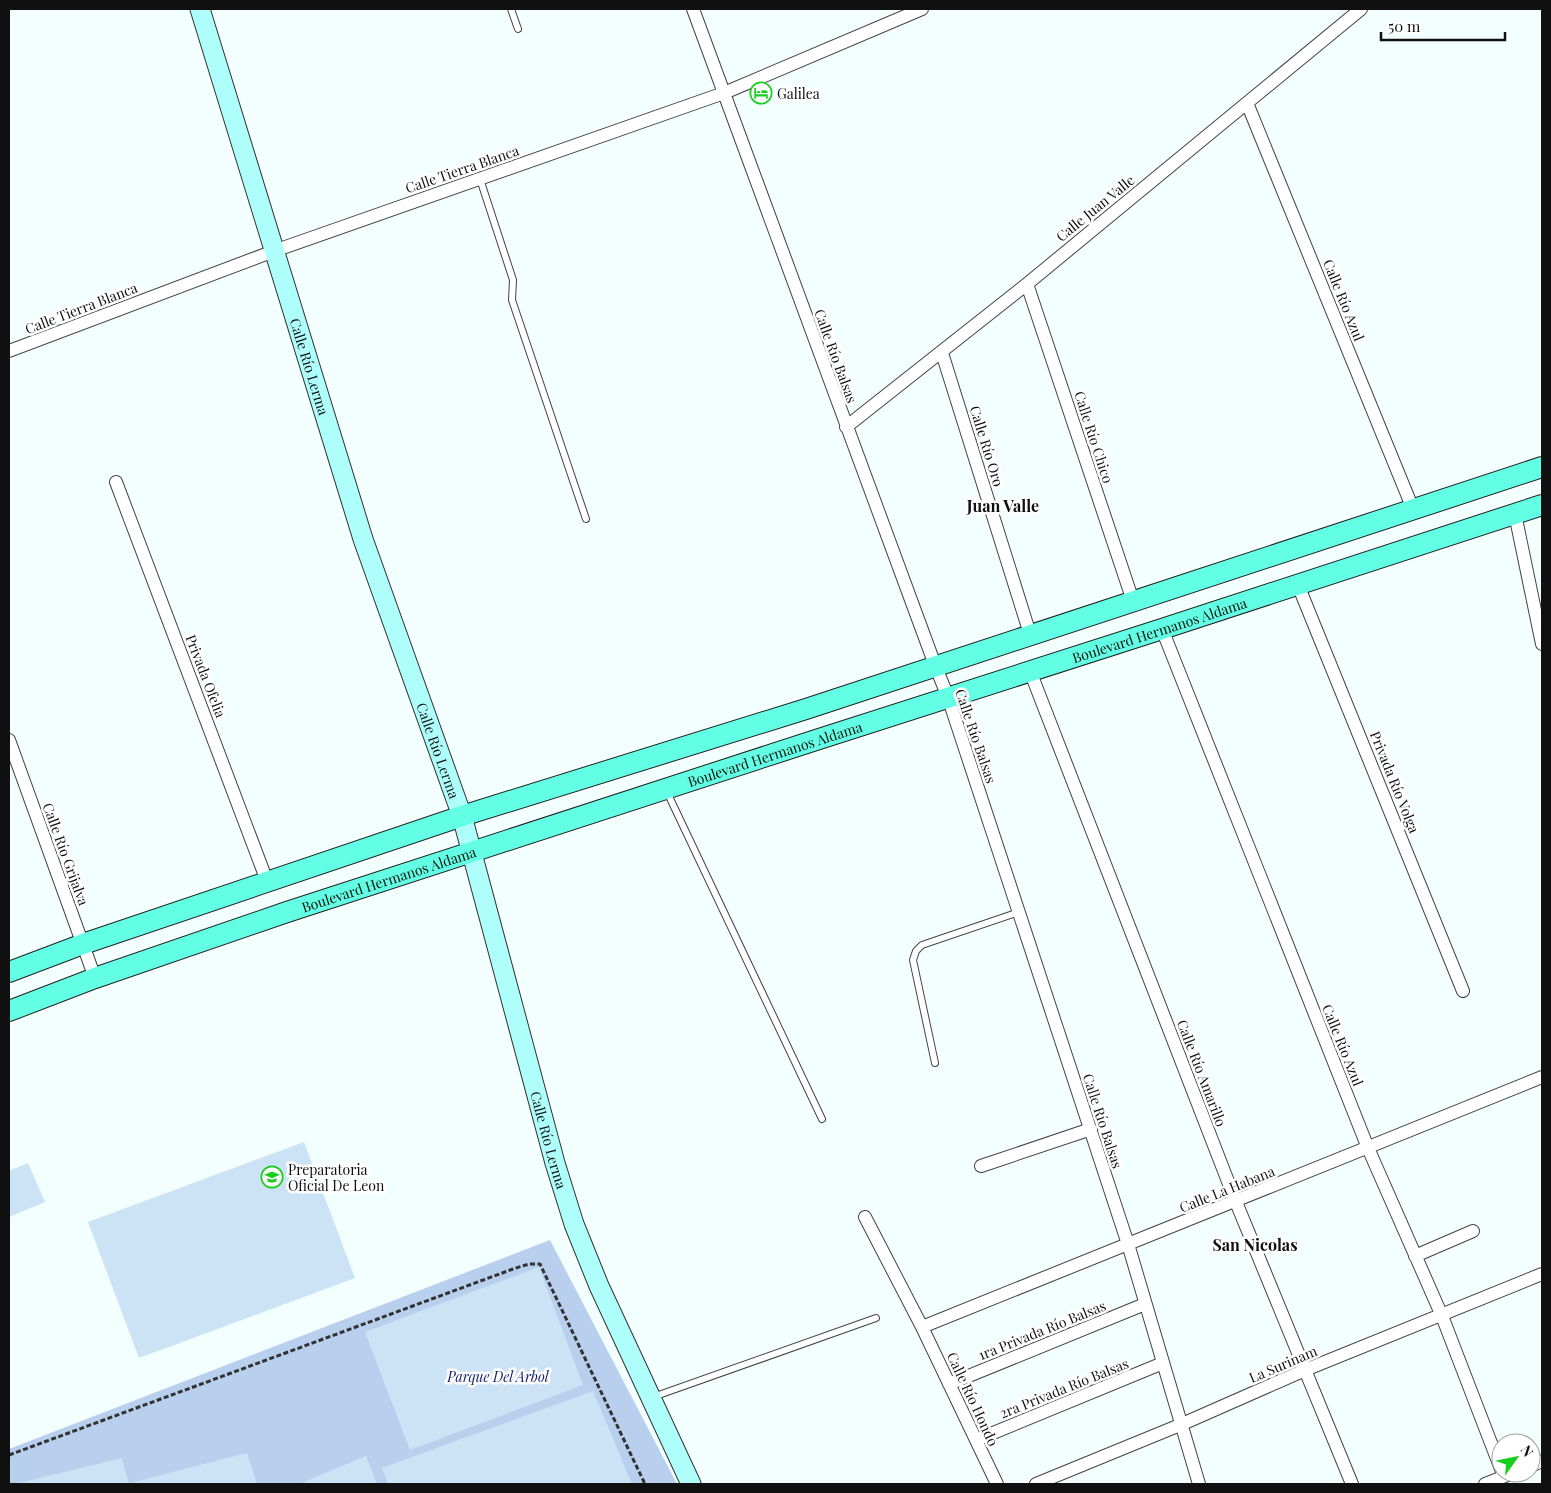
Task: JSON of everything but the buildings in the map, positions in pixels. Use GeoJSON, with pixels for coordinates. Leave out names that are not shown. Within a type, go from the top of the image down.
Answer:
{"type":"FeatureCollection","features":[{"type":"Feature","properties":{"kind":"main road"},"geometry":{"type":"LineString","coordinates":[[9,972],[83,944],[462,816],[806,709],[1542,467]]}},
{"type":"Feature","properties":{"kind":"main road","name":"Boulevard Hermanos Aldama"},"geometry":{"type":"LineString","coordinates":[[9,1011],[95,978],[287,912],[948,697],[1162,630],[1542,505]]}},
{"type":"Feature","properties":{"kind":"street","name":"Calle Río Lerma"},"geometry":{"type":"LineString","coordinates":[[200,9],[364,539],[462,816],[555,1163],[574,1224],[599,1286],[691,1484]]}},
{"type":"Feature","properties":{"kind":"street","name":"Calle Río Balsas"},"geometry":{"type":"LineString","coordinates":[[692,9],[846,428],[948,697],[1128,1244],[1199,1484]]}},
{"type":"Feature","properties":{"kind":"street","name":"Calle Tierra Blanca"},"geometry":{"type":"LineString","coordinates":[[9,351],[274,251],[724,93],[922,9]]}},
{"type":"Feature","properties":{"kind":"street","name":"Calle Juan Valle"},"geometry":{"type":"LineString","coordinates":[[846,428],[1027,284],[1247,103],[1356,10]]}},
{"type":"Feature","properties":{"kind":"street","name":"Calle Río Azul"},"geometry":{"type":"LineString","coordinates":[[1247,103],[1413,509]]}},
{"type":"Feature","properties":{"kind":"street","name":"Calle Río Chico"},"geometry":{"type":"LineString","coordinates":[[1027,284],[1133,601]]}},
{"type":"Feature","properties":{"kind":"street","name":"Calle Río Oro"},"geometry":{"type":"LineString","coordinates":[[942,353],[1030,634]]}},
{"type":"Feature","properties":{"kind":"street","name":"Privada Ofelia"},"geometry":{"type":"LineString","coordinates":[[116,482],[268,881]]}},
{"type":"Feature","properties":{"kind":"street"},"geometry":{"type":"LineString","coordinates":[[1515,514],[1542,644]]}},
{"type":"Feature","properties":{"kind":"street","name":"Privada Río Volga"},"geometry":{"type":"LineString","coordinates":[[1298,585],[1463,991]]}},
{"type":"Feature","properties":{"kind":"street","name":"Calle Río Azul"},"geometry":{"type":"LineString","coordinates":[[1162,630],[1368,1148],[1442,1316],[1491,1440]]}},
{"type":"Feature","properties":{"kind":"street","name":"Calle Río Amarillo"},"geometry":{"type":"LineString","coordinates":[[1030,671],[1236,1202],[1352,1484]]}},
{"type":"Feature","properties":{"kind":"street","name":"Calle Río Grijalva"},"geometry":{"type":"LineString","coordinates":[[9,740],[95,978]]}},
{"type":"Feature","properties":{"kind":"street","name":"Calle La Habana"},"geometry":{"type":"LineString","coordinates":[[922,1327],[1236,1202],[1542,1076]]}},
{"type":"Feature","properties":{"kind":"street"},"geometry":{"type":"LineString","coordinates":[[981,1166],[1091,1129]]}},
{"type":"Feature","properties":{"kind":"street","name":"Calle Río Hondo"},"geometry":{"type":"LineString","coordinates":[[865,1217],[922,1327],[997,1484]]}},
{"type":"Feature","properties":{"kind":"street"},"geometry":{"type":"LineString","coordinates":[[1415,1256],[1473,1232]]}},
{"type":"Feature","properties":{"kind":"street","name":"La Surinam"},"geometry":{"type":"LineString","coordinates":[[1036,1484],[1305,1370],[1542,1274]]}},
{"type":"Feature","properties":{"kind":"street","name":"1ra Privada Río Balsas"},"geometry":{"type":"LineString","coordinates":[[949,1384],[1145,1304]]}},
{"type":"Feature","properties":{"kind":"street","name":"2ra Privada Río Balsas"},"geometry":{"type":"LineString","coordinates":[[976,1440],[1163,1364]]}},
{"type":"Feature","properties":{"kind":"lane"},"geometry":{"type":"LineString","coordinates":[[511,9],[518,29]]}},
{"type":"Feature","properties":{"kind":"lane"},"geometry":{"type":"LineString","coordinates":[[480,179],[513,280],[512,300],[586,518]]}},
{"type":"Feature","properties":{"kind":"lane"},"geometry":{"type":"LineString","coordinates":[[666,789],[822,1119]]}},
{"type":"Feature","properties":{"kind":"lane"},"geometry":{"type":"LineString","coordinates":[[935,1063],[913,960],[916,952],[922,945],[1019,912]]}},
{"type":"Feature","properties":{"kind":"lane"},"geometry":{"type":"LineString","coordinates":[[650,1398],[876,1318]]}},
{"type":"Feature","properties":{"kind":"path"},"geometry":{"type":"LineString","coordinates":[[9,1455],[513,1269],[529,1264],[540,1264],[646,1484]]}},
{"type":"Feature","properties":{"kind":"green space"},"geometry":{"type":"Polygon","coordinates":[[[304,1142],[355,1278],[139,1358],[88,1222],[304,1142]]]}},
{"type":"Feature","properties":{"kind":"green space"},"geometry":{"type":"Polygon","coordinates":[[[28,1163],[45,1202],[9,1217],[9,1171],[28,1163]]]}},
{"type":"Feature","properties":{"kind":"green space","name":"Parque Del Arbol"},"geometry":{"type":"Polygon","coordinates":[[[550,1240],[677,1484],[9,1484],[9,1449],[550,1240]]]}},
{"type":"Feature","properties":{"kind":"green space"},"geometry":{"type":"Polygon","coordinates":[[[539,1267],[583,1385],[410,1450],[365,1332],[539,1267]]]}},
{"type":"Feature","properties":{"kind":"green space"},"geometry":{"type":"Polygon","coordinates":[[[593,1391],[632,1484],[388,1484],[382,1468],[593,1391]]]}},
{"type":"Feature","properties":{"kind":"green space"},"geometry":{"type":"Polygon","coordinates":[[[246,1453],[257,1484],[131,1483],[246,1453]]]}},
{"type":"Feature","properties":{"kind":"green space"},"geometry":{"type":"Polygon","coordinates":[[[366,1456],[377,1484],[299,1484],[366,1456]]]}},
{"type":"Feature","properties":{"kind":"green space"},"geometry":{"type":"Polygon","coordinates":[[[122,1458],[129,1484],[15,1484],[122,1458]]]}},
{"type":"Feature","properties":{"kind":"place","name":"Galilea"},"geometry":{"type":"Point","coordinates":[761,93]}},
{"type":"Feature","properties":{"kind":"place","name":"Preparatoria Oficial De Leon"},"geometry":{"type":"Point","coordinates":[272,1177]}},
{"type":"Feature","properties":{"kind":"district","name":"Juan Valle"},"geometry":{"type":"Point","coordinates":[1003,505]}},
{"type":"Feature","properties":{"kind":"district","name":"San Nicolas"},"geometry":{"type":"Point","coordinates":[1255,1244]}}]}
